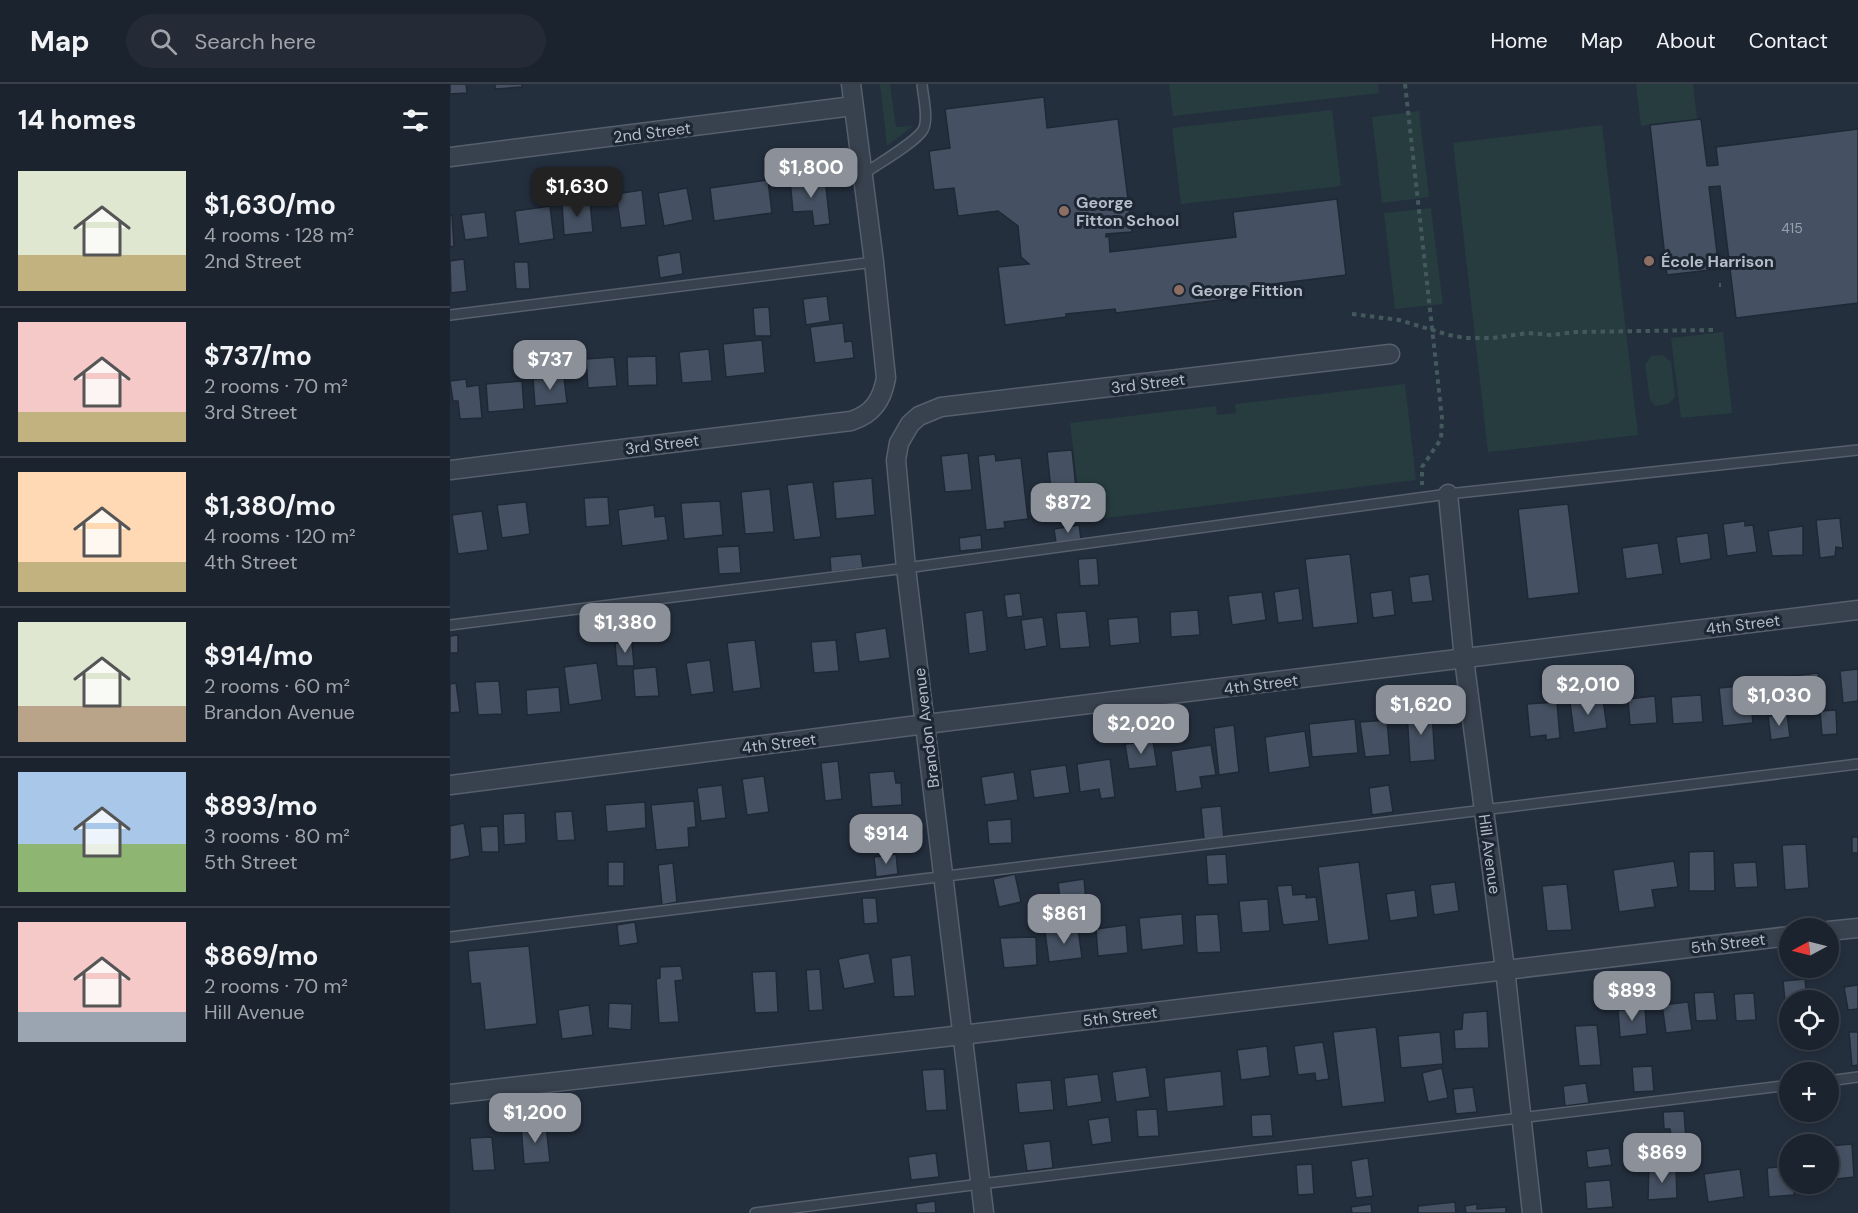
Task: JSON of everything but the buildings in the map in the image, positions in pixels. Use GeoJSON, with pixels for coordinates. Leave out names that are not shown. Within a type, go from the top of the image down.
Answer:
{"type":"FeatureCollection","features":[{"type":"Feature","properties":{"kind":"street"},"geometry":{"type":"LineString","coordinates":[[851,84],[874,262]]}},
{"type":"Feature","properties":{"kind":"street","name":"2nd Street"},"geometry":{"type":"LineString","coordinates":[[450,157],[853,106]]}},
{"type":"Feature","properties":{"kind":"street","name":"3rd Street"},"geometry":{"type":"LineString","coordinates":[[450,470],[861,418],[877,405],[883,393],[886,378],[874,262]]}},
{"type":"Feature","properties":{"kind":"street","name":"3rd Street"},"geometry":{"type":"LineString","coordinates":[[910,424],[919,416],[941,407],[1390,354]]}},
{"type":"Feature","properties":{"kind":"street","name":"Brandon Avenue"},"geometry":{"type":"LineString","coordinates":[[910,424],[899,443],[896,460],[906,568],[984,1213]]}},
{"type":"Feature","properties":{"kind":"street","name":"Hill Avenue"},"geometry":{"type":"LineString","coordinates":[[1448,494],[1464,659],[1505,969],[1532,1213]]}},
{"type":"Feature","properties":{"kind":"street","name":"4th Street"},"geometry":{"type":"LineString","coordinates":[[450,786],[926,724],[1858,610]]}},
{"type":"Feature","properties":{"kind":"street"},"geometry":{"type":"LineString","coordinates":[[1839,930],[1858,928]]}},
{"type":"Feature","properties":{"kind":"street","name":"5th Street"},"geometry":{"type":"LineString","coordinates":[[450,1094],[1779,937]]}},
{"type":"Feature","properties":{"kind":"lane"},"geometry":{"type":"LineString","coordinates":[[862,175],[916,138],[924,129],[922,84]]}},
{"type":"Feature","properties":{"kind":"lane"},"geometry":{"type":"LineString","coordinates":[[450,315],[874,262]]}},
{"type":"Feature","properties":{"kind":"lane"},"geometry":{"type":"LineString","coordinates":[[450,625],[906,568],[1448,494],[1858,450]]}},
{"type":"Feature","properties":{"kind":"lane"},"geometry":{"type":"LineString","coordinates":[[450,937],[1858,764]]}},
{"type":"Feature","properties":{"kind":"lane"},"geometry":{"type":"LineString","coordinates":[[1839,1080],[1858,1077]]}},
{"type":"Feature","properties":{"kind":"lane"},"geometry":{"type":"LineString","coordinates":[[755,1213],[1779,1086]]}},
{"type":"Feature","properties":{"kind":"path"},"geometry":{"type":"LineString","coordinates":[[1405,84],[1442,418],[1442,439],[1422,467],[1420,474],[1425,497]]}},
{"type":"Feature","properties":{"kind":"path"},"geometry":{"type":"LineString","coordinates":[[1352,314],[1398,320],[1449,335],[1480,338],[1528,333],[1551,335],[1576,332],[1713,330]]}},
{"type":"Feature","properties":{"kind":"green space"},"geometry":{"type":"Polygon","coordinates":[[[880,84],[890,84],[896,127],[913,126],[887,146],[880,84]]]}},
{"type":"Feature","properties":{"kind":"green space"},"geometry":{"type":"Polygon","coordinates":[[[1169,84],[1378,84],[1379,93],[1173,116],[1169,84]]]}},
{"type":"Feature","properties":{"kind":"green space"},"geometry":{"type":"Polygon","coordinates":[[[1636,84],[1693,84],[1697,120],[1641,126],[1636,84]]]}},
{"type":"Feature","properties":{"kind":"green space"},"geometry":{"type":"Polygon","coordinates":[[[1332,110],[1341,186],[1181,204],[1172,128],[1332,110]]]}},
{"type":"Feature","properties":{"kind":"green space"},"geometry":{"type":"Polygon","coordinates":[[[1419,111],[1429,197],[1382,203],[1372,117],[1419,111]]]}},
{"type":"Feature","properties":{"kind":"green space"},"geometry":{"type":"Polygon","coordinates":[[[1602,125],[1638,435],[1488,452],[1453,143],[1602,125]]]}},
{"type":"Feature","properties":{"kind":"green space"},"geometry":{"type":"Polygon","coordinates":[[[1431,208],[1443,304],[1395,309],[1384,213],[1431,208]]]}},
{"type":"Feature","properties":{"kind":"green space"},"geometry":{"type":"Polygon","coordinates":[[[1723,332],[1732,413],[1681,418],[1671,338],[1723,332]]]}},
{"type":"Feature","properties":{"kind":"green space"},"geometry":{"type":"Polygon","coordinates":[[[1663,355],[1671,362],[1675,397],[1668,404],[1656,406],[1650,400],[1645,365],[1651,356],[1663,355]]]}},
{"type":"Feature","properties":{"kind":"green space"},"geometry":{"type":"Polygon","coordinates":[[[1405,384],[1416,480],[1082,521],[1070,423],[1216,406],[1217,415],[1236,413],[1235,404],[1405,384]]]}},
{"type":"Feature","properties":{"kind":"place","name":"George Fitton School"},"geometry":{"type":"Point","coordinates":[1064,211]}},
{"type":"Feature","properties":{"kind":"place","name":"École Harrison"},"geometry":{"type":"Point","coordinates":[1649,261]}},
{"type":"Feature","properties":{"kind":"place","name":"George Fittion"},"geometry":{"type":"Point","coordinates":[1179,290]}}]}
